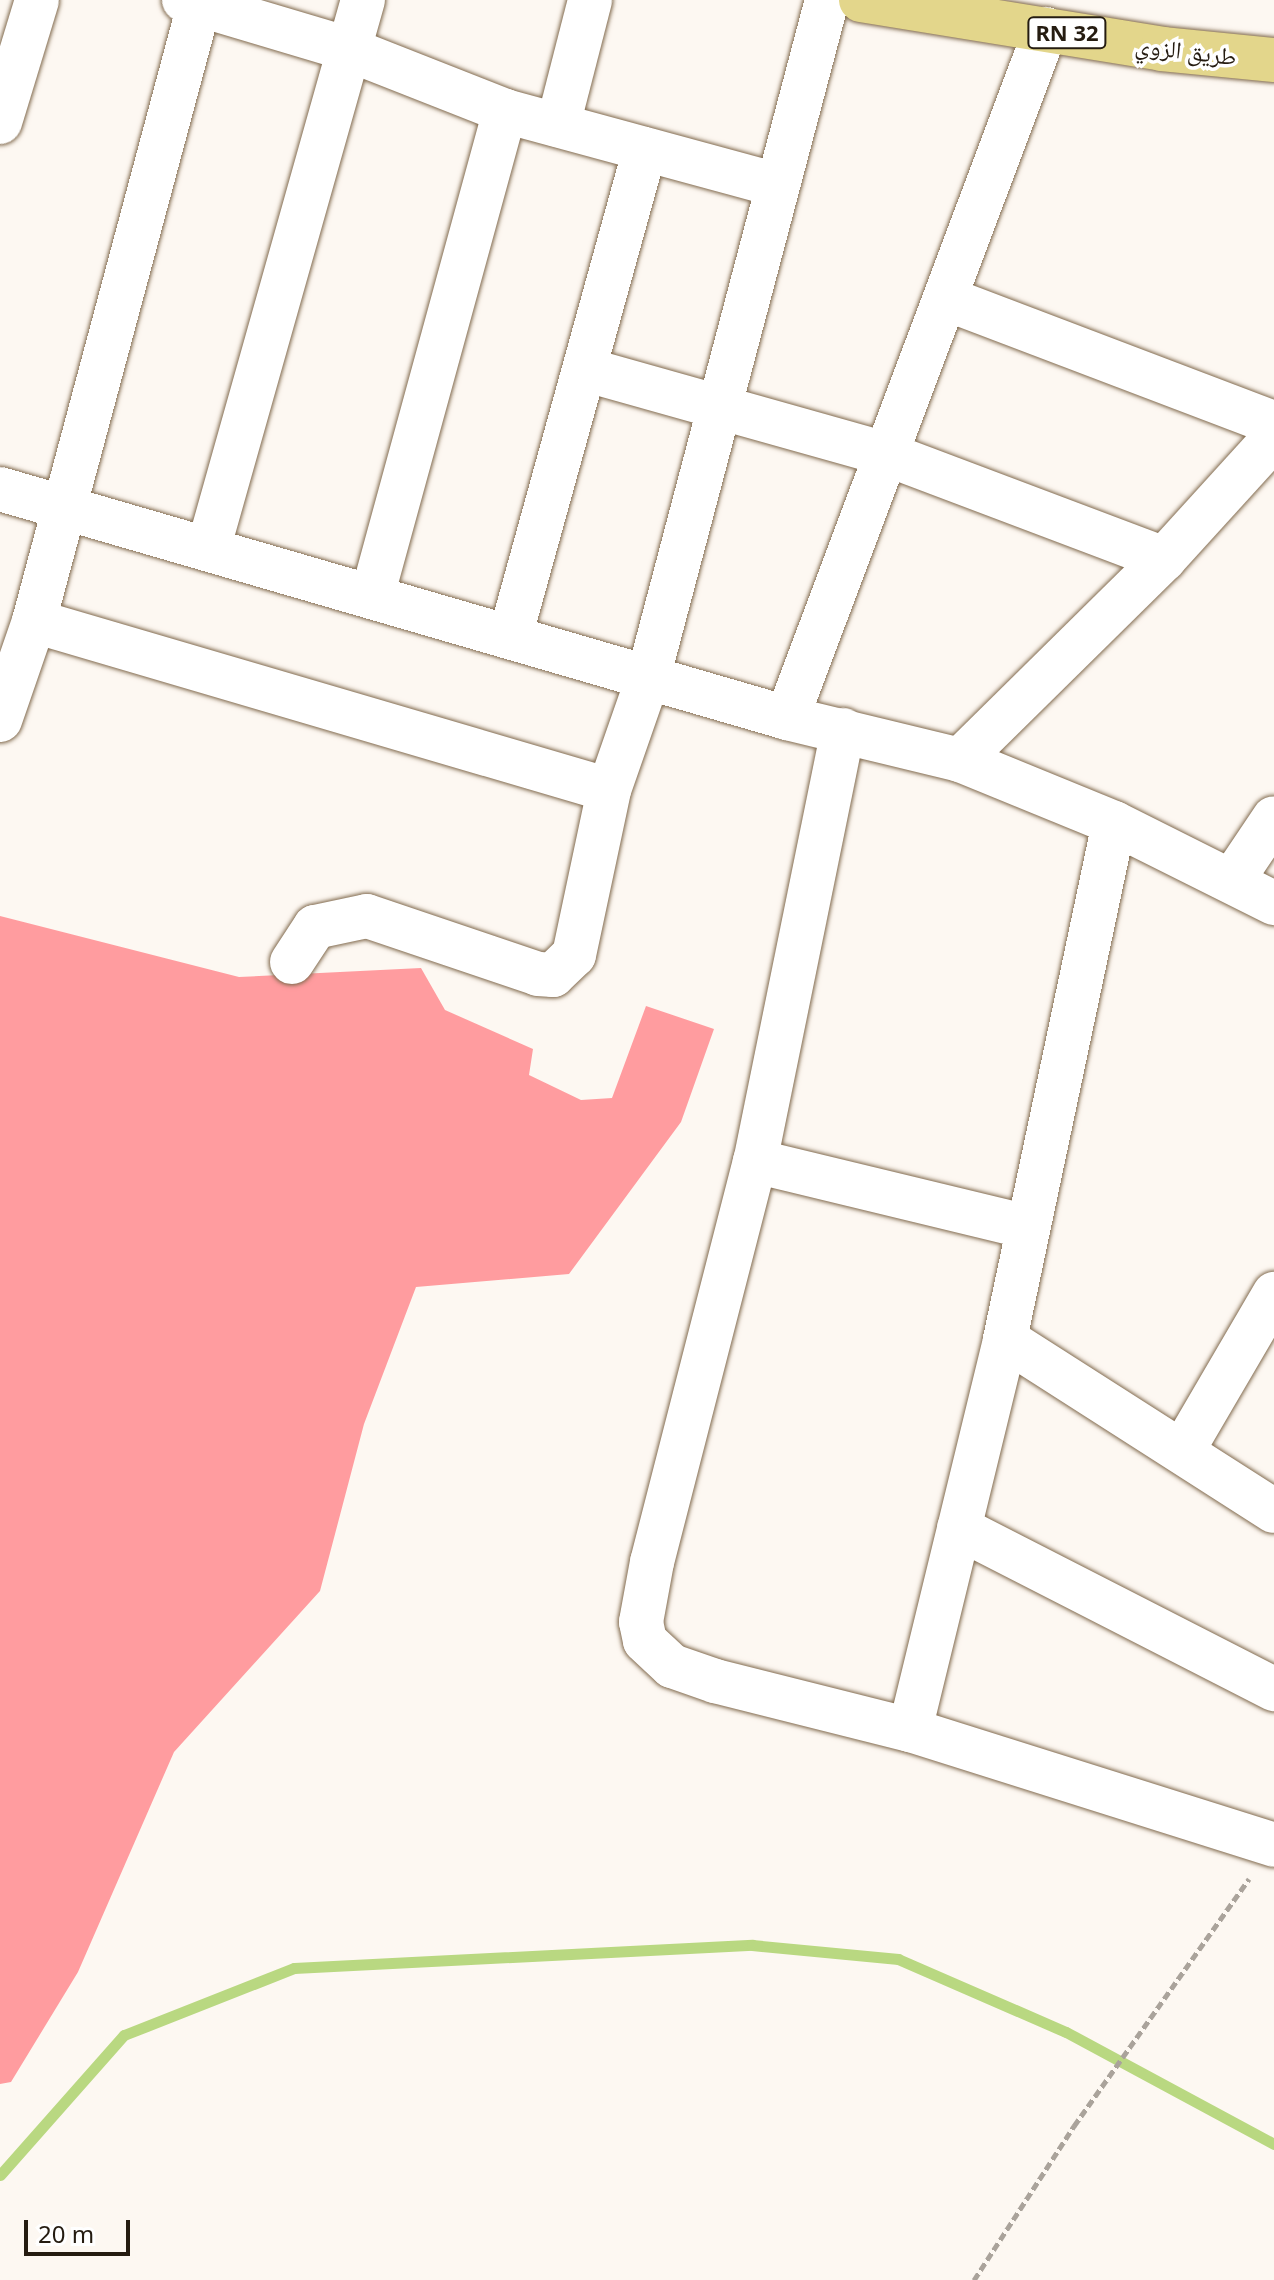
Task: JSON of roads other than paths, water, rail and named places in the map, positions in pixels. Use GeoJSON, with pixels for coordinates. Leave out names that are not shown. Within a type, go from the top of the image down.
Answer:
{"type":"FeatureCollection","features":[{"type":"Feature","properties":{"kind":"main road","name":"طريق الزوي"},"geometry":{"type":"LineString","coordinates":[[861,0],[1274,60]]}},
{"type":"Feature","properties":{"kind":"street"},"geometry":{"type":"LineString","coordinates":[[0,122],[37,0]]}},
{"type":"Feature","properties":{"kind":"street"},"geometry":{"type":"LineString","coordinates":[[209,546],[363,0]]}},
{"type":"Feature","properties":{"kind":"street"},"geometry":{"type":"LineString","coordinates":[[558,125],[590,0]]}},
{"type":"Feature","properties":{"kind":"street"},"geometry":{"type":"LineString","coordinates":[[292,962],[315,927],[367,916],[553,975],[574,955],[609,790],[648,678],[716,403],[827,0]]}},
{"type":"Feature","properties":{"kind":"street"},"geometry":{"type":"LineString","coordinates":[[0,720],[34,621],[191,3],[348,49],[505,111],[777,185]]}},
{"type":"Feature","properties":{"kind":"street"},"geometry":{"type":"LineString","coordinates":[[787,718],[889,455],[1046,29]]}},
{"type":"Feature","properties":{"kind":"street"},"geometry":{"type":"LineString","coordinates":[[373,593],[505,111]]}},
{"type":"Feature","properties":{"kind":"street"},"geometry":{"type":"LineString","coordinates":[[510,637],[587,370],[645,149]]}},
{"type":"Feature","properties":{"kind":"street"},"geometry":{"type":"LineString","coordinates":[[947,299],[1274,423]]}},
{"type":"Feature","properties":{"kind":"street"},"geometry":{"type":"LineString","coordinates":[[587,370],[716,403],[889,455],[1164,559]]}},
{"type":"Feature","properties":{"kind":"street"},"geometry":{"type":"LineString","coordinates":[[960,760],[1164,559],[1274,438]]}},
{"type":"Feature","properties":{"kind":"street"},"geometry":{"type":"LineString","coordinates":[[0,489],[373,593],[510,637],[787,718],[960,760],[1114,823],[1233,879],[1274,903]]}},
{"type":"Feature","properties":{"kind":"street"},"geometry":{"type":"LineString","coordinates":[[34,621],[609,790]]}},
{"type":"Feature","properties":{"kind":"street"},"geometry":{"type":"LineString","coordinates":[[843,730],[755,1161],[652,1562],[641,1622],[645,1641],[672,1666],[715,1681],[910,1730],[1274,1845]]}},
{"type":"Feature","properties":{"kind":"street"},"geometry":{"type":"LineString","coordinates":[[1233,879],[1274,818]]}},
{"type":"Feature","properties":{"kind":"street"},"geometry":{"type":"LineString","coordinates":[[910,1730],[1005,1339],[1114,823]]}},
{"type":"Feature","properties":{"kind":"street"},"geometry":{"type":"LineString","coordinates":[[755,1161],[1028,1227]]}},
{"type":"Feature","properties":{"kind":"street"},"geometry":{"type":"LineString","coordinates":[[1183,1450],[1274,1294]]}},
{"type":"Feature","properties":{"kind":"street"},"geometry":{"type":"LineString","coordinates":[[1005,1339],[1274,1511]]}},
{"type":"Feature","properties":{"kind":"street"},"geometry":{"type":"LineString","coordinates":[[959,1528],[1274,1689]]}},
{"type":"Feature","properties":{"kind":"waterway"},"geometry":{"type":"LineString","coordinates":[[0,2175],[124,2035],[294,1968],[752,1945],[898,1959],[1066,2032],[1274,2144]]}}]}
